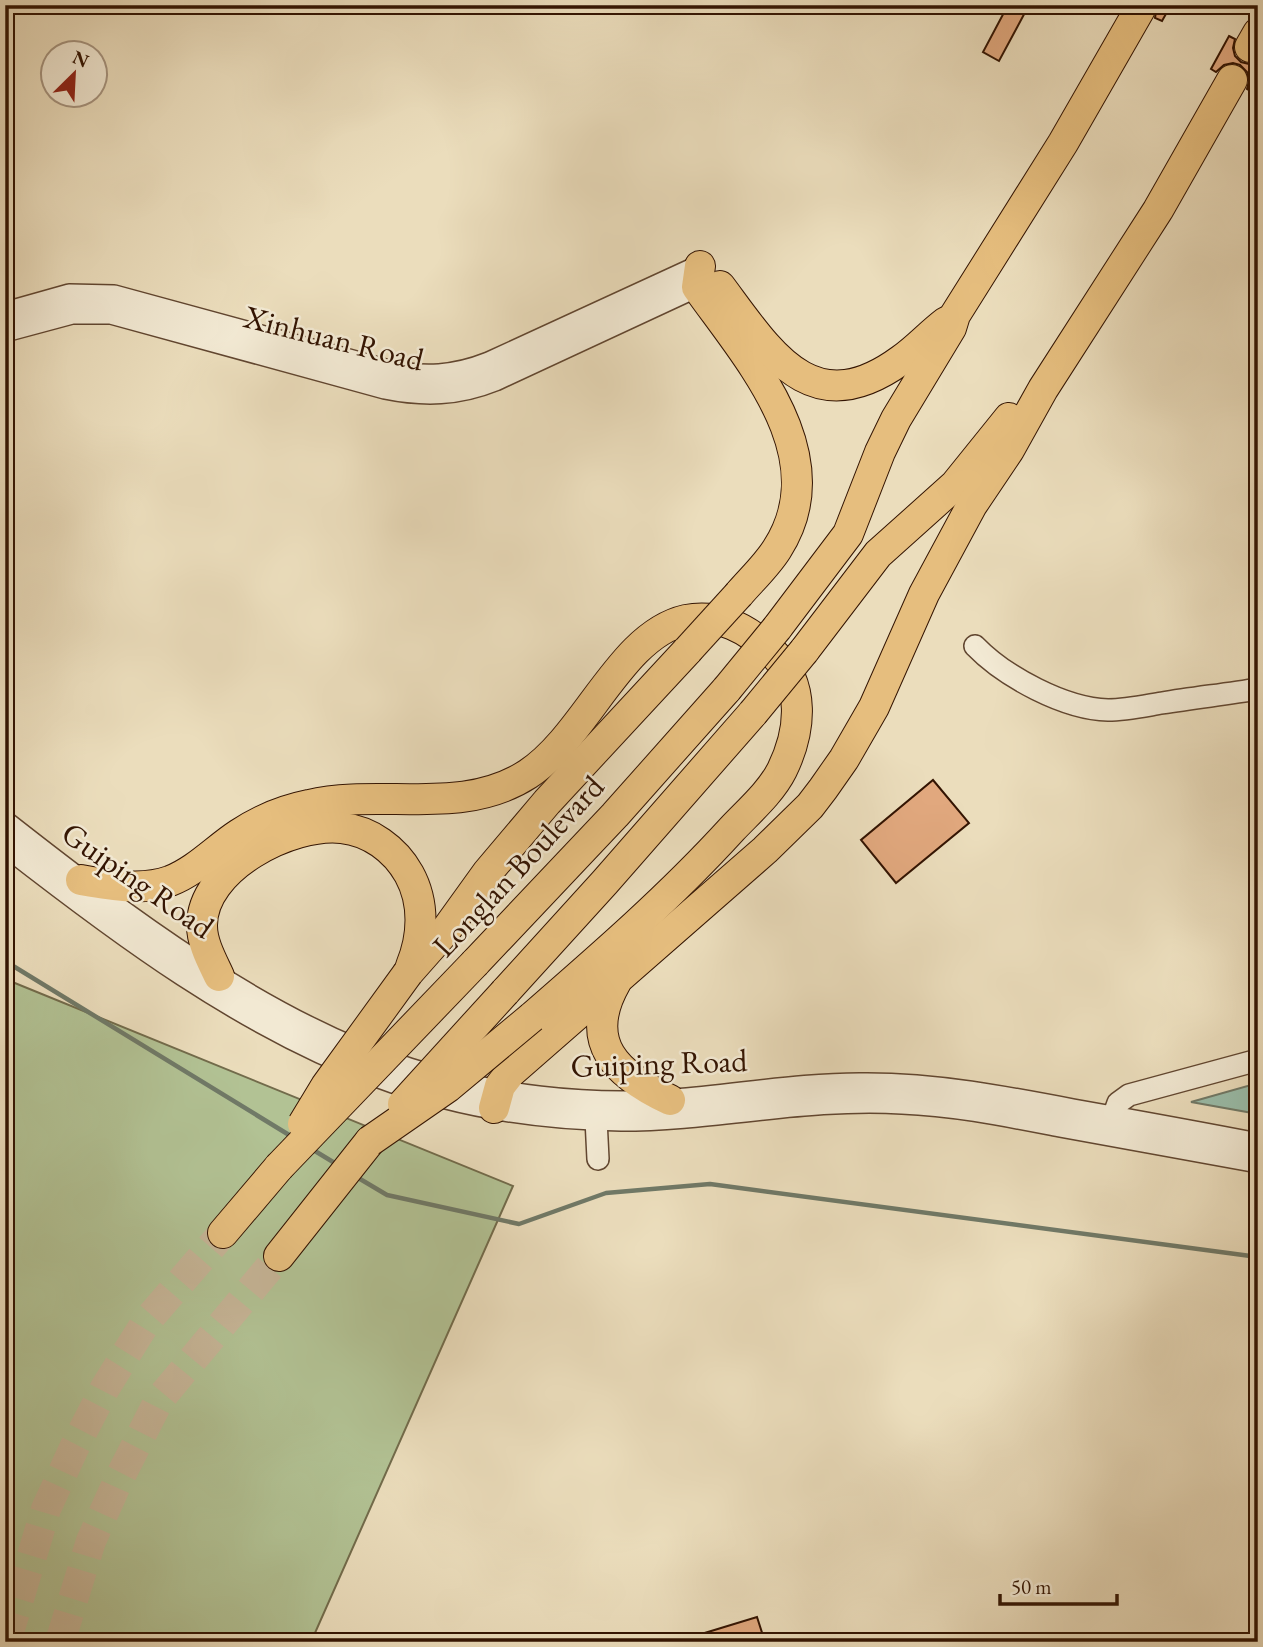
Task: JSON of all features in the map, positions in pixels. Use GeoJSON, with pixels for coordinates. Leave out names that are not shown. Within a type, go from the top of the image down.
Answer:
{"type":"FeatureCollection","features":[{"type":"Feature","properties":{"kind":"highway","name":"Longlan Boulevard"},"geometry":{"type":"LineString","coordinates":[[223,1233],[279,1167],[615,815],[727,689],[848,534],[896,419],[950,322],[1076,123],[1140,9]]}},
{"type":"Feature","properties":{"kind":"highway"},"geometry":{"type":"LineString","coordinates":[[279,1256],[370,1141],[614,872],[753,713],[878,554],[955,485],[1044,388],[1158,209],[1231,80]]}},
{"type":"Feature","properties":{"kind":"highway"},"geometry":{"type":"LineString","coordinates":[[704,277],[772,351],[799,374],[819,385],[829,387],[854,384],[886,370],[950,322]]}},
{"type":"Feature","properties":{"kind":"highway"},"geometry":{"type":"LineString","coordinates":[[279,1167],[326,1086],[408,973],[446,930],[493,864],[560,787],[739,594],[776,551],[789,526],[796,499],[791,440],[771,395],[704,277]]}},
{"type":"Feature","properties":{"kind":"highway"},"geometry":{"type":"LineString","coordinates":[[496,1099],[510,1073],[810,806],[844,759],[874,707],[924,594],[1022,415]]}},
{"type":"Feature","properties":{"kind":"highway"},"geometry":{"type":"LineString","coordinates":[[81,880],[138,886],[170,881],[194,868],[261,820],[313,803],[361,798],[448,798],[489,791],[524,776],[557,751],[631,656],[667,627],[696,618],[719,619],[740,628],[762,643],[782,663],[794,688],[798,714],[796,730],[780,774],[738,823],[680,883],[607,952],[448,1087],[370,1141]]}},
{"type":"Feature","properties":{"kind":"highway"},"geometry":{"type":"LineString","coordinates":[[219,975],[207,948],[202,924],[210,897],[220,882],[239,864],[273,842],[309,830],[339,827],[363,833],[385,846],[404,865],[411,878],[419,902],[421,921],[415,954],[408,973]]}},
{"type":"Feature","properties":{"kind":"highway"},"geometry":{"type":"LineString","coordinates":[[618,978],[604,1009],[603,1029],[608,1051],[615,1063],[631,1079],[670,1100]]}},
{"type":"Feature","properties":{"kind":"street","name":"Xinhuan Road"},"geometry":{"type":"LineString","coordinates":[[5,313],[69,295],[114,296],[388,371],[439,376],[456,374],[489,363],[704,277]]}},
{"type":"Feature","properties":{"kind":"street","name":"Xinhuan Road"},"geometry":{"type":"LineString","coordinates":[[5,331],[72,313],[111,313],[385,388],[441,394],[495,380],[704,277]]}},
{"type":"Feature","properties":{"kind":"street"},"geometry":{"type":"LineString","coordinates":[[975,646],[1001,668],[1018,678],[1056,697],[1084,707],[1122,709],[1258,689]]}},
{"type":"Feature","properties":{"kind":"street","name":"Guiping Road"},"geometry":{"type":"LineString","coordinates":[[5,822],[81,880],[219,975],[293,1018],[361,1051],[496,1099],[520,1112],[596,1119],[671,1118],[839,1102],[900,1102],[1000,1115],[1258,1161]]}},
{"type":"Feature","properties":{"kind":"street","name":"Guiping Road"},"geometry":{"type":"LineString","coordinates":[[5,845],[159,957],[263,1023],[305,1045],[379,1077],[434,1094],[496,1099],[670,1100],[810,1086],[901,1084],[992,1096],[1258,1144]]}},
{"type":"Feature","properties":{"kind":"street"},"geometry":{"type":"LineString","coordinates":[[1113,1117],[1118,1103],[1129,1095],[1258,1060]]}},
{"type":"Feature","properties":{"kind":"street"},"geometry":{"type":"LineString","coordinates":[[596,1119],[598,1159]]}},
{"type":"Feature","properties":{"kind":"shaded area"},"geometry":{"type":"Polygon","coordinates":[[[5,979],[513,1186],[311,1642],[5,1642],[5,979]]]}},
{"type":"Feature","properties":{"kind":"shaded area"},"geometry":{"type":"Polygon","coordinates":[[[1258,1083],[1258,1114],[1191,1102],[1258,1083]]]}},
{"type":"Feature","properties":{"kind":"building"},"geometry":{"type":"Polygon","coordinates":[[[1008,5],[1029,5],[999,61],[983,52],[1008,5]]]}},
{"type":"Feature","properties":{"kind":"building"},"geometry":{"type":"Polygon","coordinates":[[[1157,5],[1171,5],[1162,21],[1155,18],[1157,5]]]}},
{"type":"Feature","properties":{"kind":"building"},"geometry":{"type":"Polygon","coordinates":[[[1229,36],[1235,39],[1235,56],[1241,62],[1258,62],[1258,95],[1247,89],[1247,72],[1240,65],[1224,65],[1216,72],[1211,69],[1229,36]]]}},
{"type":"Feature","properties":{"kind":"building"},"geometry":{"type":"Polygon","coordinates":[[[933,780],[969,823],[896,883],[861,840],[933,780]]]}},
{"type":"Feature","properties":{"kind":"building"},"geometry":{"type":"Polygon","coordinates":[[[757,1617],[765,1642],[686,1642],[685,1639],[757,1617]]]}},
{"type":"Feature","properties":{"kind":"waterway"},"geometry":{"type":"LineString","coordinates":[[5,961],[294,1138]]}},
{"type":"Feature","properties":{"kind":"waterway"},"geometry":{"type":"LineString","coordinates":[[310,1148],[338,1165]]}},
{"type":"Feature","properties":{"kind":"waterway"},"geometry":{"type":"LineString","coordinates":[[355,1176],[387,1195],[519,1224],[606,1193],[710,1184],[1258,1257]]}},
{"type":"Feature","properties":{"kind":"tunnel"},"geometry":{"type":"LineString","coordinates":[[6,1642],[46,1509],[105,1388],[146,1322],[223,1233]]}},
{"type":"Feature","properties":{"kind":"tunnel"},"geometry":{"type":"LineString","coordinates":[[60,1642],[91,1541],[159,1400],[279,1256]]}}]}
